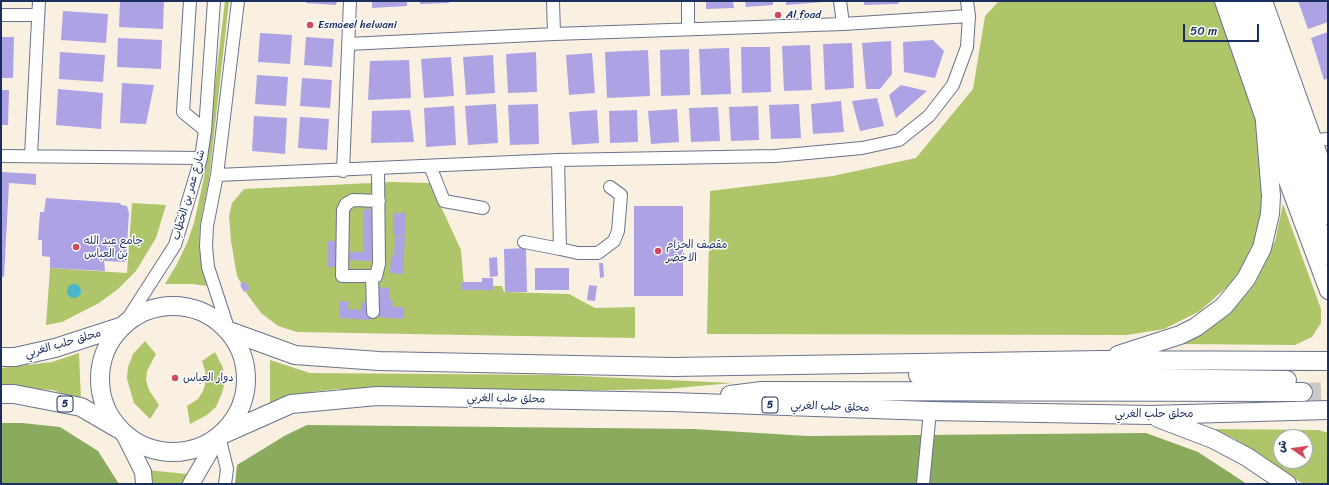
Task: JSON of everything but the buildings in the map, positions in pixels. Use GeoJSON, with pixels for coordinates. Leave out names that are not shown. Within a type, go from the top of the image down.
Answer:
{"type":"FeatureCollection","features":[{"type":"Feature","properties":{"kind":"highway"},"geometry":{"type":"LineString","coordinates":[[1235,1],[1326,248]]}},
{"type":"Feature","properties":{"kind":"highway"},"geometry":{"type":"LineString","coordinates":[[1251,1],[1328,215]]}},
{"type":"Feature","properties":{"kind":"highway"},"geometry":{"type":"LineString","coordinates":[[1102,360],[1180,336],[1196,327],[1224,306],[1246,279],[1262,248],[1270,214],[1271,196],[1265,122]]}},
{"type":"Feature","properties":{"kind":"highway"},"geometry":{"type":"LineString","coordinates":[[177,306],[192,308],[205,313],[218,321],[228,331],[237,343],[243,356],[246,371],[246,385],[243,400],[238,413],[220,436],[196,448],[170,452],[145,446],[123,432],[114,422],[105,404],[101,385],[101,372],[108,347],[123,326],[148,310],[177,306]]}},
{"type":"Feature","properties":{"kind":"highway","name":"محلق حلب الغربي"},"geometry":{"type":"LineString","coordinates":[[1,357],[14,357],[55,348],[123,326]]}},
{"type":"Feature","properties":{"kind":"highway"},"geometry":{"type":"LineString","coordinates":[[228,331],[295,355],[379,362],[673,367],[1102,360],[1328,361]]}},
{"type":"Feature","properties":{"kind":"highway"},"geometry":{"type":"LineString","coordinates":[[671,402],[762,391],[1303,386],[764,373],[673,367]]}},
{"type":"Feature","properties":{"kind":"highway","name":"5"},"geometry":{"type":"LineString","coordinates":[[1,394],[14,394],[81,407],[123,432]]}},
{"type":"Feature","properties":{"kind":"highway","name":"محلق حلب الغربي"},"geometry":{"type":"LineString","coordinates":[[220,436],[291,404],[377,396],[671,402],[930,411],[1150,415],[1328,410]]}},
{"type":"Feature","properties":{"kind":"highway"},"geometry":{"type":"LineString","coordinates":[[1150,415],[1212,439],[1247,457],[1288,484]]}},
{"type":"Feature","properties":{"kind":"main road"},"geometry":{"type":"LineString","coordinates":[[1223,1],[1265,122],[1328,291]]}},
{"type":"Feature","properties":{"kind":"main road"},"geometry":{"type":"LineString","coordinates":[[1264,1],[1321,139],[1328,180]]}},
{"type":"Feature","properties":{"kind":"main road"},"geometry":{"type":"LineString","coordinates":[[123,432],[143,472],[144,484]]}},
{"type":"Feature","properties":{"kind":"main road"},"geometry":{"type":"LineString","coordinates":[[191,484],[220,436]]}},
{"type":"Feature","properties":{"kind":"street"},"geometry":{"type":"LineString","coordinates":[[31,156],[39,1]]}},
{"type":"Feature","properties":{"kind":"street"},"geometry":{"type":"LineString","coordinates":[[190,1],[183,112],[205,130]]}},
{"type":"Feature","properties":{"kind":"street","name":"شارع عمر بن الخطاب"},"geometry":{"type":"LineString","coordinates":[[123,326],[175,245],[201,158],[205,130],[214,1]]}},
{"type":"Feature","properties":{"kind":"street","name":"شارع عمر بن الخطاب"},"geometry":{"type":"LineString","coordinates":[[228,331],[208,267],[206,246],[207,226],[217,175],[238,1]]}},
{"type":"Feature","properties":{"kind":"street"},"geometry":{"type":"LineString","coordinates":[[343,171],[350,1]]}},
{"type":"Feature","properties":{"kind":"street"},"geometry":{"type":"LineString","coordinates":[[553,1],[554,34]]}},
{"type":"Feature","properties":{"kind":"street"},"geometry":{"type":"LineString","coordinates":[[688,1],[688,29]]}},
{"type":"Feature","properties":{"kind":"street"},"geometry":{"type":"LineString","coordinates":[[840,1],[843,24]]}},
{"type":"Feature","properties":{"kind":"street"},"geometry":{"type":"LineString","coordinates":[[217,175],[343,171],[558,160],[775,156],[862,148],[899,140],[930,116],[953,85],[967,47],[969,16],[967,1]]}},
{"type":"Feature","properties":{"kind":"street"},"geometry":{"type":"LineString","coordinates":[[1,15],[38,15]]}},
{"type":"Feature","properties":{"kind":"street"},"geometry":{"type":"LineString","coordinates":[[348,44],[554,34],[843,24],[969,16]]}},
{"type":"Feature","properties":{"kind":"street"},"geometry":{"type":"LineString","coordinates":[[1,156],[201,158]]}},
{"type":"Feature","properties":{"kind":"street"},"geometry":{"type":"LineString","coordinates":[[558,160],[560,249]]}},
{"type":"Feature","properties":{"kind":"street"},"geometry":{"type":"LineString","coordinates":[[430,166],[444,201],[483,208]]}},
{"type":"Feature","properties":{"kind":"street"},"geometry":{"type":"LineString","coordinates":[[378,169],[379,201],[379,264],[376,276],[342,276],[343,210],[346,204],[353,200],[379,201]]}},
{"type":"Feature","properties":{"kind":"street"},"geometry":{"type":"LineString","coordinates":[[524,242],[578,253],[598,252],[614,241],[618,231],[621,195],[610,186]]}},
{"type":"Feature","properties":{"kind":"street"},"geometry":{"type":"LineString","coordinates":[[372,276],[373,312]]}},
{"type":"Feature","properties":{"kind":"street"},"geometry":{"type":"LineString","coordinates":[[923,484],[930,411]]}},
{"type":"Feature","properties":{"kind":"street"},"geometry":{"type":"LineString","coordinates":[[220,436],[227,469],[225,484]]}},
{"type":"Feature","properties":{"kind":"green space"},"geometry":{"type":"Polygon","coordinates":[[[225,1],[229,1],[209,179],[200,225],[199,248],[207,286],[192,284],[165,284],[187,243],[194,223],[204,178],[225,1]]]}},
{"type":"Feature","properties":{"kind":"green space"},"geometry":{"type":"Polygon","coordinates":[[[999,1],[1217,1],[1255,111],[1265,170],[1264,214],[1251,255],[1229,285],[1200,311],[1164,329],[1127,335],[707,334],[710,191],[833,176],[916,158],[973,89],[985,16],[999,1]]]}},
{"type":"Feature","properties":{"kind":"green space"},"geometry":{"type":"Polygon","coordinates":[[[393,182],[430,183],[461,250],[464,286],[502,286],[504,292],[569,294],[595,308],[635,307],[635,338],[297,332],[278,326],[261,313],[247,294],[237,276],[231,241],[229,216],[232,203],[244,189],[393,182]]]}},
{"type":"Feature","properties":{"kind":"green space"},"geometry":{"type":"Polygon","coordinates":[[[132,203],[166,205],[156,238],[136,271],[118,289],[99,303],[62,322],[46,325],[50,268],[127,273],[132,203]]]}},
{"type":"Feature","properties":{"kind":"green space"},"geometry":{"type":"Polygon","coordinates":[[[1283,204],[1321,309],[1321,323],[1312,337],[1295,345],[1183,344],[1220,320],[1250,290],[1275,241],[1283,204]]]}},
{"type":"Feature","properties":{"kind":"green space"},"geometry":{"type":"Polygon","coordinates":[[[145,341],[156,354],[147,371],[146,380],[149,390],[159,405],[150,419],[134,403],[127,379],[128,367],[133,354],[145,341]]]}},
{"type":"Feature","properties":{"kind":"green space"},"geometry":{"type":"Polygon","coordinates":[[[215,352],[223,368],[225,381],[222,393],[216,407],[207,415],[190,424],[187,406],[198,399],[203,391],[206,381],[202,361],[215,352]]]}},
{"type":"Feature","properties":{"kind":"green space"},"geometry":{"type":"Polygon","coordinates":[[[79,353],[81,401],[53,390],[1,387],[1,368],[52,362],[79,353]]]}},
{"type":"Feature","properties":{"kind":"green space"},"geometry":{"type":"Polygon","coordinates":[[[270,360],[310,373],[555,375],[733,383],[666,389],[558,391],[337,389],[311,392],[270,406],[270,360]]]}},
{"type":"Feature","properties":{"kind":"green space"},"geometry":{"type":"Polygon","coordinates":[[[1,423],[22,423],[60,427],[98,451],[119,484],[1,484],[1,423]]]}},
{"type":"Feature","properties":{"kind":"green space"},"geometry":{"type":"Polygon","coordinates":[[[307,425],[694,429],[807,436],[1146,433],[1198,452],[1247,484],[235,484],[237,465],[286,435],[307,425]]]}},
{"type":"Feature","properties":{"kind":"green space"},"geometry":{"type":"Polygon","coordinates":[[[1214,429],[1273,430],[1273,464],[1235,439],[1214,429]]]}},
{"type":"Feature","properties":{"kind":"green space"},"geometry":{"type":"Polygon","coordinates":[[[1313,430],[1328,433],[1328,484],[1303,484],[1280,469],[1313,469],[1313,430]]]}},
{"type":"Feature","properties":{"kind":"green space"},"geometry":{"type":"Polygon","coordinates":[[[147,470],[187,474],[181,484],[150,484],[147,470]]]}},
{"type":"Feature","properties":{"kind":"water"},"geometry":{"type":"Polygon","coordinates":[[[71,284],[77,284],[81,288],[81,294],[77,298],[71,298],[67,294],[67,288],[71,284]]]}},
{"type":"Feature","properties":{"kind":"tunnel"},"geometry":{"type":"LineString","coordinates":[[1303,392],[1328,391]]}},
{"type":"Feature","properties":{"kind":"place","name":"Al foad"},"geometry":{"type":"Point","coordinates":[778,15]}},
{"type":"Feature","properties":{"kind":"place","name":"Esmaeel helwani"},"geometry":{"type":"Point","coordinates":[310,25]}},
{"type":"Feature","properties":{"kind":"place","name":"جامع عبد الله بن العباس"},"geometry":{"type":"Point","coordinates":[76,247]}},
{"type":"Feature","properties":{"kind":"place","name":"مقصف الحزام الاخضر"},"geometry":{"type":"Point","coordinates":[658,251]}},
{"type":"Feature","properties":{"kind":"place","name":"دوار العباس"},"geometry":{"type":"Point","coordinates":[175,378]}}]}
